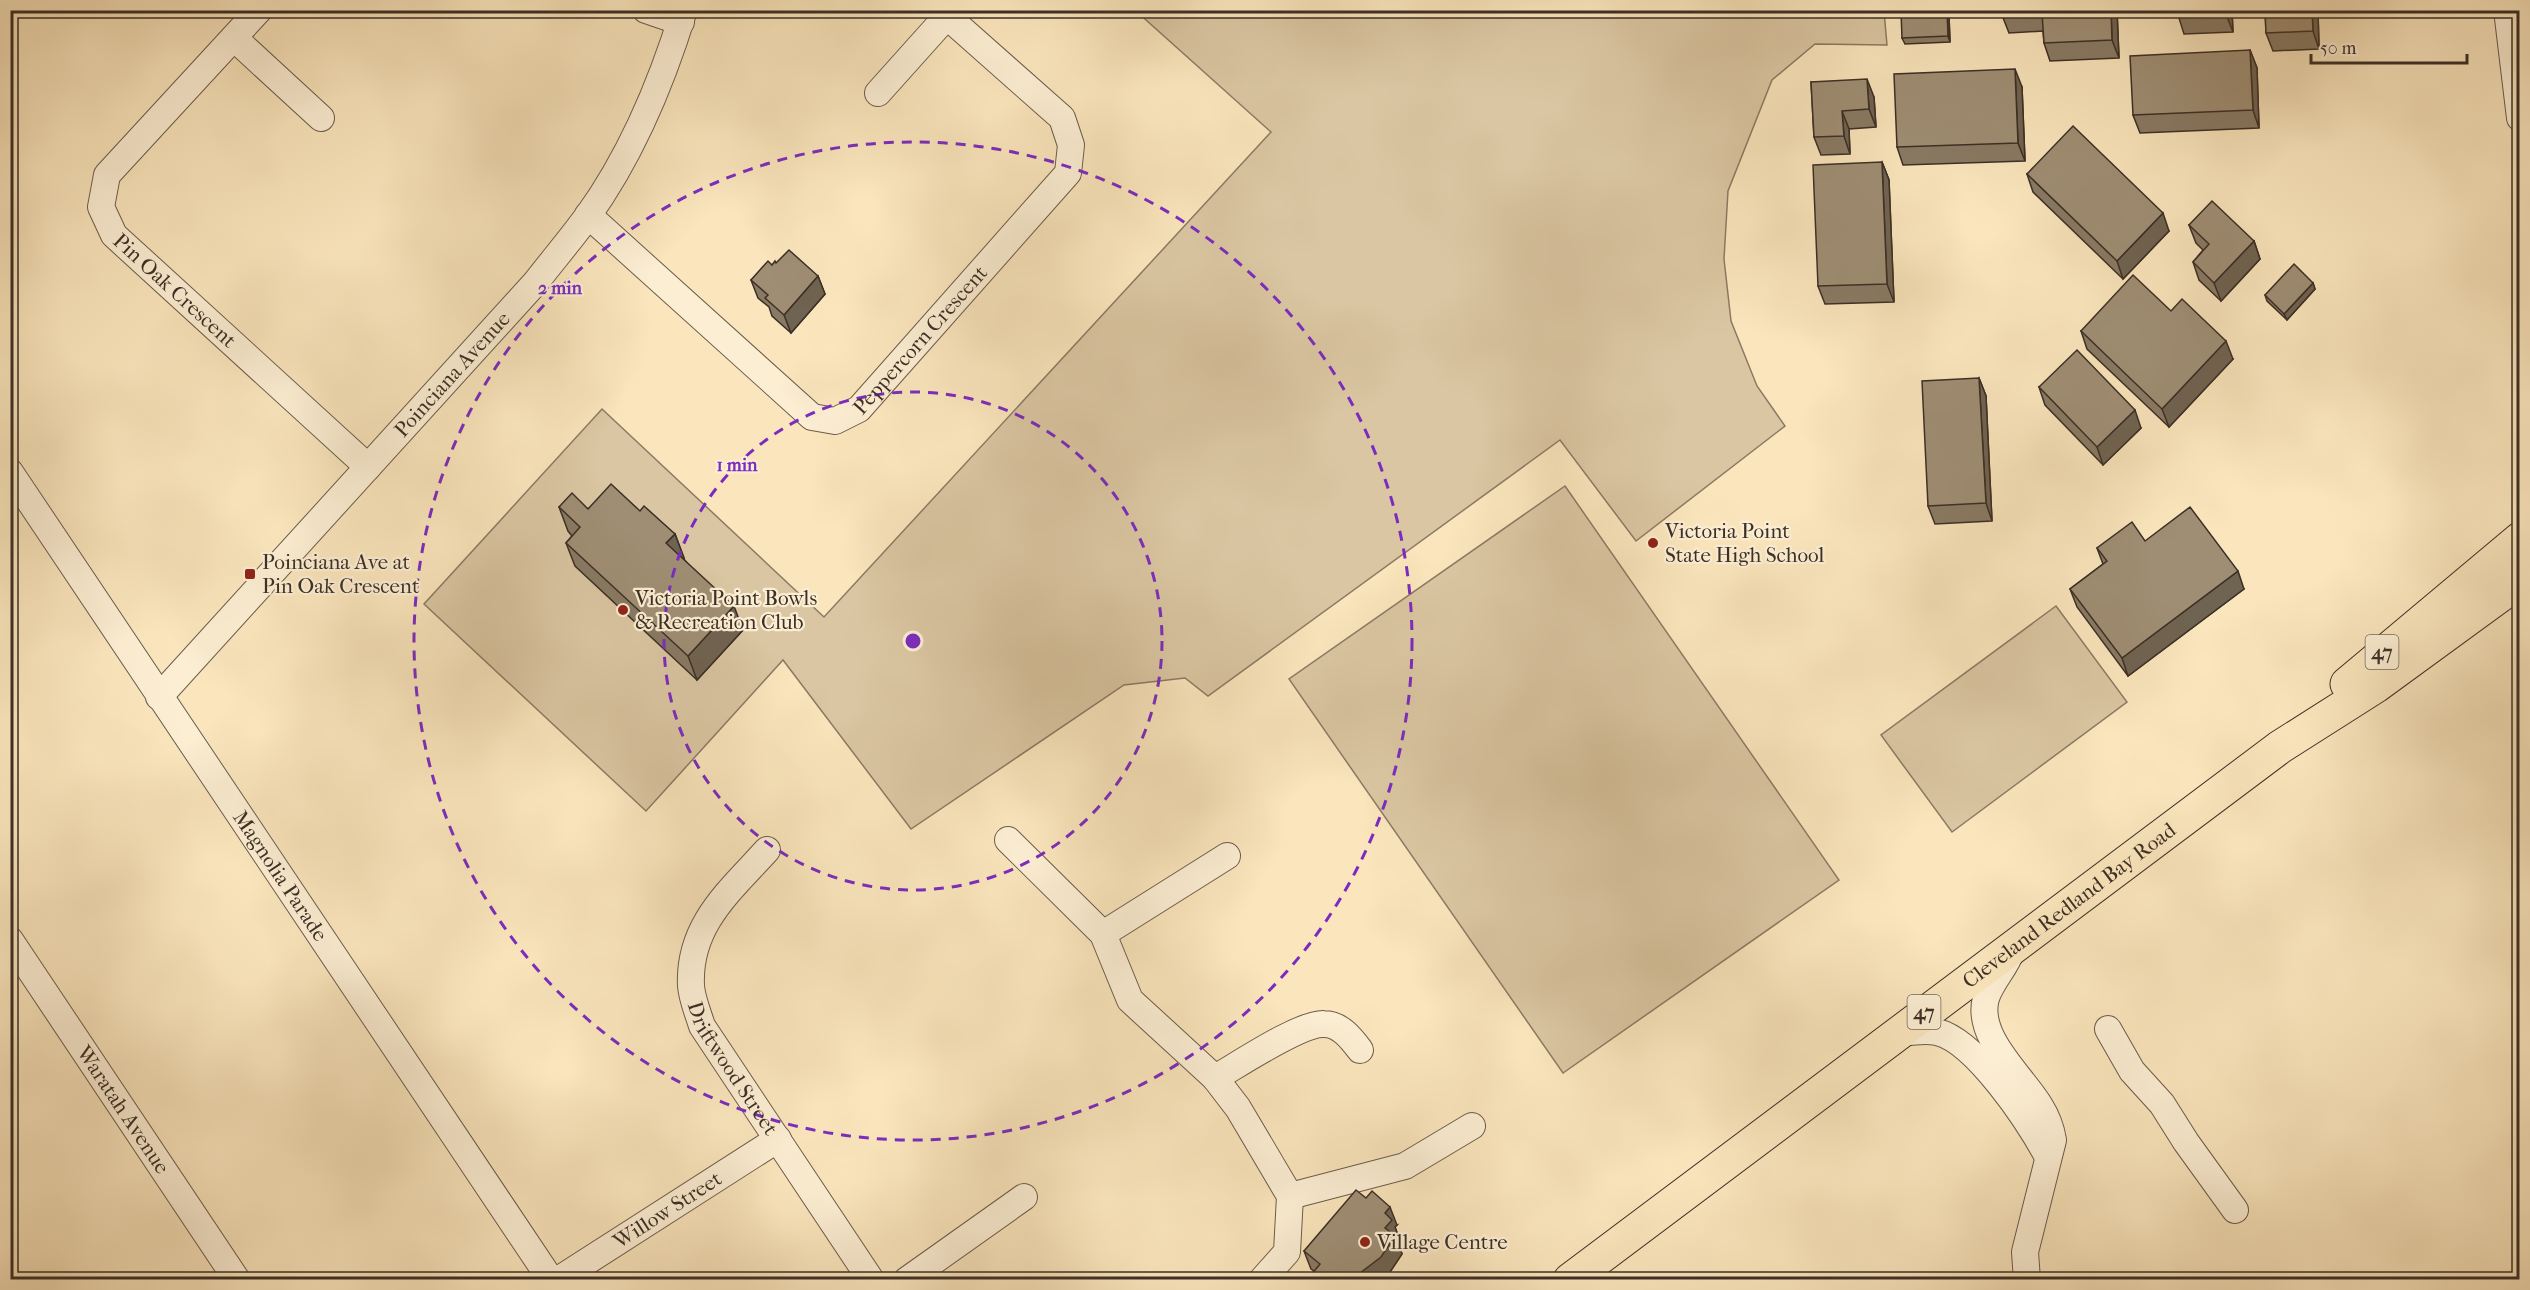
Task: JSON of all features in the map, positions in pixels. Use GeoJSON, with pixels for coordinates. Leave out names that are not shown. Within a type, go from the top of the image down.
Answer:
{"type":"FeatureCollection","features":[{"type":"Feature","properties":{"kind":"highway","name":"Cleveland Redland Bay Road"},"geometry":{"type":"LineString","coordinates":[[2280,747],[2370,663],[2520,538]]}},
{"type":"Feature","properties":{"kind":"highway","name":"Cleveland Redland Bay Road"},"geometry":{"type":"LineString","coordinates":[[1570,1280],[1894,1034],[2280,747],[2376,686],[2520,581]]}},
{"type":"Feature","properties":{"kind":"street","name":"Pin Oak Crescent"},"geometry":{"type":"LineString","coordinates":[[259,10],[107,175],[101,207],[114,235],[368,467]]}},
{"type":"Feature","properties":{"kind":"street"},"geometry":{"type":"LineString","coordinates":[[646,10],[683,16]]}},
{"type":"Feature","properties":{"kind":"street"},"geometry":{"type":"LineString","coordinates":[[2507,10],[2520,118]]}},
{"type":"Feature","properties":{"kind":"street"},"geometry":{"type":"LineString","coordinates":[[878,93],[943,13]]}},
{"type":"Feature","properties":{"kind":"street","name":"Peppercorn Crescent"},"geometry":{"type":"LineString","coordinates":[[588,215],[812,417],[835,421],[859,409],[1068,173],[1071,145],[1062,118],[943,13]]}},
{"type":"Feature","properties":{"kind":"street","name":"Poinciana Avenue"},"geometry":{"type":"LineString","coordinates":[[159,697],[536,282],[588,215],[624,156],[655,93],[683,16]]}},
{"type":"Feature","properties":{"kind":"street"},"geometry":{"type":"LineString","coordinates":[[234,38],[321,118]]}},
{"type":"Feature","properties":{"kind":"street","name":"Magnolia Parade"},"geometry":{"type":"LineString","coordinates":[[10,472],[551,1280]]}},
{"type":"Feature","properties":{"kind":"street"},"geometry":{"type":"LineString","coordinates":[[1008,840],[1103,934],[1130,1000],[1215,1077],[1238,1108],[1290,1196],[1287,1252],[1262,1280]]}},
{"type":"Feature","properties":{"kind":"street","name":"Driftwood Street"},"geometry":{"type":"LineString","coordinates":[[767,850],[709,915],[693,952],[691,987],[702,1026],[871,1280]]}},
{"type":"Feature","properties":{"kind":"street"},"geometry":{"type":"LineString","coordinates":[[1103,934],[1227,856]]}},
{"type":"Feature","properties":{"kind":"street","name":"Waratah Avenue"},"geometry":{"type":"LineString","coordinates":[[10,940],[237,1280]]}},
{"type":"Feature","properties":{"kind":"street"},"geometry":{"type":"LineString","coordinates":[[2014,945],[2005,968],[1986,996],[1984,1008],[1987,1024],[1997,1049],[2041,1106],[2050,1126],[2053,1140],[2025,1252],[2027,1280]]}},
{"type":"Feature","properties":{"kind":"street"},"geometry":{"type":"LineString","coordinates":[[1215,1077],[1303,1028],[1324,1023],[1347,1032],[1359,1050]]}},
{"type":"Feature","properties":{"kind":"street"},"geometry":{"type":"LineString","coordinates":[[2108,1029],[2132,1071],[2162,1104],[2235,1210]]}},
{"type":"Feature","properties":{"kind":"street"},"geometry":{"type":"LineString","coordinates":[[1894,1034],[1921,1030],[1939,1032],[1956,1040],[1976,1055],[2035,1134],[2048,1157]]}},
{"type":"Feature","properties":{"kind":"street"},"geometry":{"type":"LineString","coordinates":[[1290,1196],[1405,1166],[1472,1126]]}},
{"type":"Feature","properties":{"kind":"street","name":"Willow Street"},"geometry":{"type":"LineString","coordinates":[[558,1280],[777,1139]]}},
{"type":"Feature","properties":{"kind":"street"},"geometry":{"type":"LineString","coordinates":[[907,1280],[1024,1197]]}},
{"type":"Feature","properties":{"kind":"shaded area"},"geometry":{"type":"Polygon","coordinates":[[[1136,11],[1884,11],[1887,45],[1815,44],[1772,80],[1728,191],[1724,259],[1731,321],[1757,386],[1785,426],[1636,541],[1560,440],[1208,696],[1185,678],[1124,685],[911,829],[783,660],[646,811],[424,604],[602,409],[824,617],[1271,132],[1136,11]]]}},
{"type":"Feature","properties":{"kind":"shaded area"},"geometry":{"type":"Polygon","coordinates":[[[1565,486],[1839,880],[1563,1073],[1289,679],[1565,486]]]}},
{"type":"Feature","properties":{"kind":"shaded area"},"geometry":{"type":"Polygon","coordinates":[[[2056,606],[2127,702],[1952,832],[1881,735],[2056,606]]]}},
{"type":"Feature","properties":{"kind":"building"},"geometry":{"type":"Polygon","coordinates":[[[1947,10],[1948,36],[1902,38],[1901,12],[1947,10]]]}},
{"type":"Feature","properties":{"kind":"building"},"geometry":{"type":"Polygon","coordinates":[[[2002,10],[2111,10],[2112,40],[2044,43],[2042,13],[2002,15],[2002,10]]]}},
{"type":"Feature","properties":{"kind":"building"},"geometry":{"type":"Polygon","coordinates":[[[2178,10],[2226,10],[2226,14],[2178,15],[2178,10]]]}},
{"type":"Feature","properties":{"kind":"building"},"geometry":{"type":"Polygon","coordinates":[[[2265,10],[2312,10],[2313,31],[2266,33],[2265,10]]]}},
{"type":"Feature","properties":{"kind":"building"},"geometry":{"type":"Polygon","coordinates":[[[2250,50],[2253,110],[2133,115],[2130,56],[2250,50]]]}},
{"type":"Feature","properties":{"kind":"building"},"geometry":{"type":"Polygon","coordinates":[[[2015,69],[2018,143],[1897,147],[1894,74],[2015,69]]]}},
{"type":"Feature","properties":{"kind":"building"},"geometry":{"type":"Polygon","coordinates":[[[1867,79],[1869,109],[1842,111],[1844,136],[1814,137],[1811,82],[1867,79]]]}},
{"type":"Feature","properties":{"kind":"building"},"geometry":{"type":"Polygon","coordinates":[[[2073,126],[2163,213],[2117,261],[2027,174],[2073,126]]]}},
{"type":"Feature","properties":{"kind":"building"},"geometry":{"type":"Polygon","coordinates":[[[1882,162],[1887,284],[1818,286],[1813,165],[1882,162]]]}},
{"type":"Feature","properties":{"kind":"building"},"geometry":{"type":"Polygon","coordinates":[[[2212,201],[2254,241],[2214,283],[2193,262],[2209,244],[2189,225],[2212,201]]]}},
{"type":"Feature","properties":{"kind":"building"},"geometry":{"type":"Polygon","coordinates":[[[789,250],[818,276],[784,315],[765,298],[768,295],[751,280],[768,261],[772,265],[775,261],[776,263],[789,250]]]}},
{"type":"Feature","properties":{"kind":"building"},"geometry":{"type":"Polygon","coordinates":[[[2294,264],[2313,283],[2284,314],[2265,295],[2294,264]]]}},
{"type":"Feature","properties":{"kind":"building"},"geometry":{"type":"Polygon","coordinates":[[[2133,275],[2171,311],[2182,299],[2226,341],[2162,409],[2081,331],[2133,275]]]}},
{"type":"Feature","properties":{"kind":"building"},"geometry":{"type":"Polygon","coordinates":[[[2077,350],[2135,410],[2097,447],[2039,387],[2077,350]]]}},
{"type":"Feature","properties":{"kind":"building"},"geometry":{"type":"Polygon","coordinates":[[[1979,378],[1986,503],[1928,506],[1922,381],[1979,378]]]}},
{"type":"Feature","properties":{"kind":"building"},"geometry":{"type":"Polygon","coordinates":[[[611,484],[640,511],[644,506],[675,534],[666,543],[734,606],[688,656],[566,543],[580,527],[559,507],[572,493],[588,509],[611,484]]]}},
{"type":"Feature","properties":{"kind":"building"},"geometry":{"type":"Polygon","coordinates":[[[2190,507],[2238,571],[2122,658],[2070,589],[2107,561],[2097,548],[2132,522],[2145,541],[2190,507]]]}},
{"type":"Feature","properties":{"kind":"building","name":"Village Centre"},"geometry":{"type":"Polygon","coordinates":[[[1356,1190],[1366,1198],[1372,1191],[1390,1207],[1385,1213],[1392,1220],[1385,1228],[1395,1236],[1381,1257],[1351,1280],[1307,1280],[1320,1264],[1304,1251],[1356,1190]]]}},
{"type":"Feature","properties":{"kind":"place","name":"Victoria Point State High School"},"geometry":{"type":"Point","coordinates":[1653,543]}},
{"type":"Feature","properties":{"kind":"place","name":"Poinciana Ave at Pin Oak Crescent"},"geometry":{"type":"Point","coordinates":[250,574]}},
{"type":"Feature","properties":{"kind":"place","name":"Victoria Point Bowls & Recreation Club"},"geometry":{"type":"Point","coordinates":[623,610]}},
{"type":"Feature","properties":{"kind":"place","name":"Village Centre"},"geometry":{"type":"Point","coordinates":[1365,1242]}}]}
